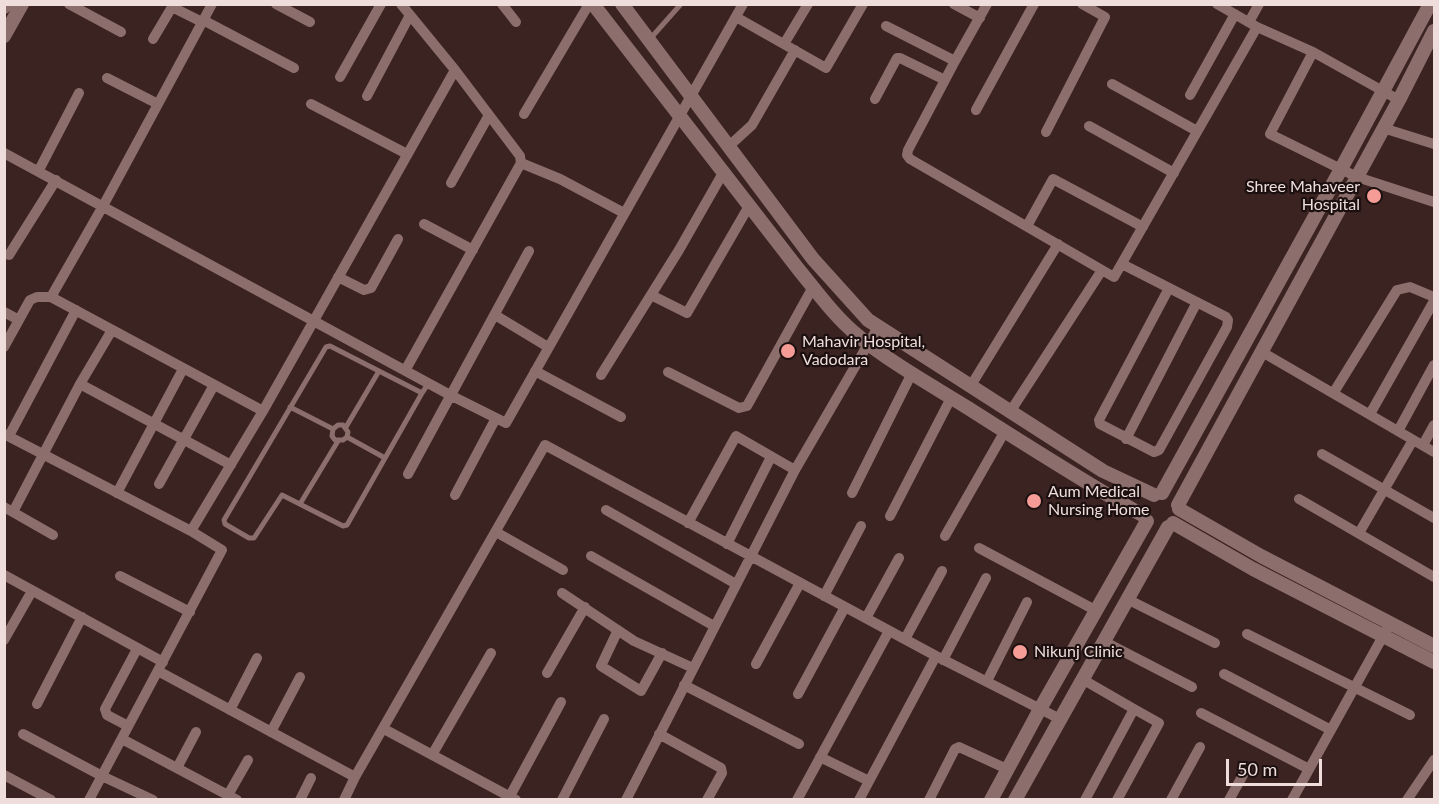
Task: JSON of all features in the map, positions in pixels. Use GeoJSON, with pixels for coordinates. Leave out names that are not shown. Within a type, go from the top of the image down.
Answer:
{"type":"FeatureCollection","features":[{"type":"Feature","properties":{"kind":"street"},"geometry":{"type":"LineString","coordinates":[[4,36],[22,4]]}},
{"type":"Feature","properties":{"kind":"street"},"geometry":{"type":"LineString","coordinates":[[69,4],[121,32]]}},
{"type":"Feature","properties":{"kind":"street"},"geometry":{"type":"LineString","coordinates":[[51,297],[212,4]]}},
{"type":"Feature","properties":{"kind":"street"},"geometry":{"type":"LineString","coordinates":[[276,4],[310,22]]}},
{"type":"Feature","properties":{"kind":"street"},"geometry":{"type":"LineString","coordinates":[[340,77],[381,4]]}},
{"type":"Feature","properties":{"kind":"street"},"geometry":{"type":"LineString","coordinates":[[402,4],[520,156],[521,163],[406,369]]}},
{"type":"Feature","properties":{"kind":"street"},"geometry":{"type":"LineString","coordinates":[[502,4],[516,22]]}},
{"type":"Feature","properties":{"kind":"street"},"geometry":{"type":"LineString","coordinates":[[524,114],[589,4]]}},
{"type":"Feature","properties":{"kind":"street"},"geometry":{"type":"LineString","coordinates":[[594,4],[813,287],[855,334],[869,345],[1145,518],[1156,528],[1171,525],[1254,569],[1386,630],[1434,646]]}},
{"type":"Feature","properties":{"kind":"street"},"geometry":{"type":"LineString","coordinates":[[622,4],[813,259],[868,320],[1103,471],[1158,494],[1172,497],[1178,507],[1386,630],[1434,662]]}},
{"type":"Feature","properties":{"kind":"street"},"geometry":{"type":"LineString","coordinates":[[4,153],[314,319],[450,395],[506,423],[743,4]]}},
{"type":"Feature","properties":{"kind":"street"},"geometry":{"type":"LineString","coordinates":[[784,44],[808,4]]}},
{"type":"Feature","properties":{"kind":"street"},"geometry":{"type":"LineString","coordinates":[[736,17],[826,68],[862,4]]}},
{"type":"Feature","properties":{"kind":"street"},"geometry":{"type":"LineString","coordinates":[[954,4],[980,18]]}},
{"type":"Feature","properties":{"kind":"street"},"geometry":{"type":"LineString","coordinates":[[987,4],[907,154],[910,159],[1114,277],[1197,131],[1253,25],[1259,4]]}},
{"type":"Feature","properties":{"kind":"street"},"geometry":{"type":"LineString","coordinates":[[976,110],[1034,4]]}},
{"type":"Feature","properties":{"kind":"street"},"geometry":{"type":"LineString","coordinates":[[1046,132],[1105,17],[1082,4]]}},
{"type":"Feature","properties":{"kind":"street"},"geometry":{"type":"LineString","coordinates":[[1217,4],[1253,25],[1313,52],[1400,100]]}},
{"type":"Feature","properties":{"kind":"street"},"geometry":{"type":"LineString","coordinates":[[991,800],[1145,518],[1144,504],[1158,494],[1341,169],[1430,4]]}},
{"type":"Feature","properties":{"kind":"street"},"geometry":{"type":"LineString","coordinates":[[153,39],[172,7],[294,68]]}},
{"type":"Feature","properties":{"kind":"street"},"geometry":{"type":"LineString","coordinates":[[367,96],[410,15]]}},
{"type":"Feature","properties":{"kind":"street"},"geometry":{"type":"LineString","coordinates":[[1190,95],[1235,15]]}},
{"type":"Feature","properties":{"kind":"street"},"geometry":{"type":"LineString","coordinates":[[886,26],[955,61]]}},
{"type":"Feature","properties":{"kind":"street"},"geometry":{"type":"LineString","coordinates":[[1016,800],[1103,640],[1171,525],[1177,519],[1178,507],[1400,100],[1434,31]]}},
{"type":"Feature","properties":{"kind":"street"},"geometry":{"type":"LineString","coordinates":[[728,147],[752,124],[795,50]]}},
{"type":"Feature","properties":{"kind":"street"},"geometry":{"type":"LineString","coordinates":[[1313,52],[1270,134],[1357,177],[1434,202]]}},
{"type":"Feature","properties":{"kind":"street"},"geometry":{"type":"LineString","coordinates":[[875,99],[897,58],[945,80]]}},
{"type":"Feature","properties":{"kind":"street"},"geometry":{"type":"LineString","coordinates":[[191,531],[263,411],[455,70]]}},
{"type":"Feature","properties":{"kind":"street"},"geometry":{"type":"LineString","coordinates":[[107,78],[158,104]]}},
{"type":"Feature","properties":{"kind":"street"},"geometry":{"type":"LineString","coordinates":[[1113,84],[1197,131]]}},
{"type":"Feature","properties":{"kind":"street"},"geometry":{"type":"LineString","coordinates":[[39,170],[79,93]]}},
{"type":"Feature","properties":{"kind":"street"},"geometry":{"type":"LineString","coordinates":[[311,104],[407,154]]}},
{"type":"Feature","properties":{"kind":"street"},"geometry":{"type":"LineString","coordinates":[[451,183],[489,115]]}},
{"type":"Feature","properties":{"kind":"street"},"geometry":{"type":"LineString","coordinates":[[1089,126],[1174,173]]}},
{"type":"Feature","properties":{"kind":"street"},"geometry":{"type":"LineString","coordinates":[[1383,128],[1434,144]]}},
{"type":"Feature","properties":{"kind":"street"},"geometry":{"type":"LineString","coordinates":[[521,163],[560,179],[624,213]]}},
{"type":"Feature","properties":{"kind":"street"},"geometry":{"type":"LineString","coordinates":[[601,375],[723,172]]}},
{"type":"Feature","properties":{"kind":"street"},"geometry":{"type":"LineString","coordinates":[[1027,226],[1053,179],[1143,227]]}},
{"type":"Feature","properties":{"kind":"street"},"geometry":{"type":"LineString","coordinates":[[9,255],[56,180]]}},
{"type":"Feature","properties":{"kind":"street"},"geometry":{"type":"LineString","coordinates":[[651,295],[687,313],[749,206]]}},
{"type":"Feature","properties":{"kind":"street"},"geometry":{"type":"LineString","coordinates":[[424,224],[473,250]]}},
{"type":"Feature","properties":{"kind":"street"},"geometry":{"type":"LineString","coordinates":[[338,277],[364,290],[371,288],[398,239]]}},
{"type":"Feature","properties":{"kind":"street"},"geometry":{"type":"LineString","coordinates":[[970,387],[1058,244]]}},
{"type":"Feature","properties":{"kind":"street"},"geometry":{"type":"LineString","coordinates":[[408,474],[529,251]]}},
{"type":"Feature","properties":{"kind":"street"},"geometry":{"type":"LineString","coordinates":[[1122,264],[1226,317],[1228,320],[1227,327],[1159,450],[1149,451],[1100,424],[1098,420],[1169,288]]}},
{"type":"Feature","properties":{"kind":"street"},"geometry":{"type":"LineString","coordinates":[[1010,412],[1102,270]]}},
{"type":"Feature","properties":{"kind":"street"},"geometry":{"type":"LineString","coordinates":[[668,372],[739,408],[744,408],[813,287]]}},
{"type":"Feature","properties":{"kind":"street"},"geometry":{"type":"LineString","coordinates":[[1334,392],[1397,290],[1410,287],[1434,299],[1370,414]]}},
{"type":"Feature","properties":{"kind":"street"},"geometry":{"type":"LineString","coordinates":[[4,347],[30,300],[37,297],[51,297],[263,411]]}},
{"type":"Feature","properties":{"kind":"street"},"geometry":{"type":"LineString","coordinates":[[1126,439],[1197,302]]}},
{"type":"Feature","properties":{"kind":"street"},"geometry":{"type":"LineString","coordinates":[[76,310],[7,435],[191,531],[220,548],[222,553],[89,800]]}},
{"type":"Feature","properties":{"kind":"street"},"geometry":{"type":"LineString","coordinates":[[4,312],[19,320]]}},
{"type":"Feature","properties":{"kind":"street"},"geometry":{"type":"LineString","coordinates":[[495,315],[548,347]]}},
{"type":"Feature","properties":{"kind":"street"},"geometry":{"type":"LineString","coordinates":[[626,800],[795,470],[878,327]]}},
{"type":"Feature","properties":{"kind":"street"},"geometry":{"type":"LineString","coordinates":[[53,535],[9,510],[112,330]]}},
{"type":"Feature","properties":{"kind":"street"},"geometry":{"type":"LineString","coordinates":[[1262,352],[1434,452]]}},
{"type":"Feature","properties":{"kind":"street"},"geometry":{"type":"LineString","coordinates":[[1398,431],[1434,365]]}},
{"type":"Feature","properties":{"kind":"street"},"geometry":{"type":"LineString","coordinates":[[117,493],[183,369]]}},
{"type":"Feature","properties":{"kind":"street"},"geometry":{"type":"LineString","coordinates":[[536,371],[621,417]]}},
{"type":"Feature","properties":{"kind":"street"},"geometry":{"type":"LineString","coordinates":[[852,493],[912,373]]}},
{"type":"Feature","properties":{"kind":"street"},"geometry":{"type":"LineString","coordinates":[[80,384],[231,465]]}},
{"type":"Feature","properties":{"kind":"street"},"geometry":{"type":"LineString","coordinates":[[159,484],[214,385]]}},
{"type":"Feature","properties":{"kind":"street"},"geometry":{"type":"LineString","coordinates":[[890,516],[951,398]]}},
{"type":"Feature","properties":{"kind":"street"},"geometry":{"type":"LineString","coordinates":[[455,495],[496,418]]}},
{"type":"Feature","properties":{"kind":"street"},"geometry":{"type":"LineString","coordinates":[[1359,534],[1385,489],[1418,442],[1434,425]]}},
{"type":"Feature","properties":{"kind":"street"},"geometry":{"type":"LineString","coordinates":[[945,536],[1005,431]]}},
{"type":"Feature","properties":{"kind":"street"},"geometry":{"type":"LineString","coordinates":[[688,523],[736,436],[795,470]]}},
{"type":"Feature","properties":{"kind":"street"},"geometry":{"type":"LineString","coordinates":[[344,800],[545,445],[889,631],[1060,719]]}},
{"type":"Feature","properties":{"kind":"street"},"geometry":{"type":"LineString","coordinates":[[1322,454],[1434,518]]}},
{"type":"Feature","properties":{"kind":"street"},"geometry":{"type":"LineString","coordinates":[[727,544],[771,457]]}},
{"type":"Feature","properties":{"kind":"street"},"geometry":{"type":"LineString","coordinates":[[1299,499],[1434,578]]}},
{"type":"Feature","properties":{"kind":"street"},"geometry":{"type":"LineString","coordinates":[[606,510],[736,584]]}},
{"type":"Feature","properties":{"kind":"street"},"geometry":{"type":"LineString","coordinates":[[824,596],[861,526]]}},
{"type":"Feature","properties":{"kind":"street"},"geometry":{"type":"LineString","coordinates":[[496,532],[562,570]]}},
{"type":"Feature","properties":{"kind":"street"},"geometry":{"type":"LineString","coordinates":[[979,548],[1095,610]]}},
{"type":"Feature","properties":{"kind":"street"},"geometry":{"type":"LineString","coordinates":[[591,556],[714,626]]}},
{"type":"Feature","properties":{"kind":"street"},"geometry":{"type":"LineString","coordinates":[[866,618],[899,558]]}},
{"type":"Feature","properties":{"kind":"street"},"geometry":{"type":"LineString","coordinates":[[905,639],[942,571]]}},
{"type":"Feature","properties":{"kind":"street"},"geometry":{"type":"LineString","coordinates":[[4,575],[137,649],[160,667],[230,710],[355,777]]}},
{"type":"Feature","properties":{"kind":"street"},"geometry":{"type":"LineString","coordinates":[[120,576],[190,612]]}},
{"type":"Feature","properties":{"kind":"street"},"geometry":{"type":"LineString","coordinates":[[859,800],[986,578]]}},
{"type":"Feature","properties":{"kind":"street"},"geometry":{"type":"LineString","coordinates":[[756,664],[800,583]]}},
{"type":"Feature","properties":{"kind":"street"},"geometry":{"type":"LineString","coordinates":[[4,640],[32,591]]}},
{"type":"Feature","properties":{"kind":"street"},"geometry":{"type":"LineString","coordinates":[[562,593],[634,641],[693,668]]}},
{"type":"Feature","properties":{"kind":"street"},"geometry":{"type":"LineString","coordinates":[[1127,599],[1215,643]]}},
{"type":"Feature","properties":{"kind":"street"},"geometry":{"type":"LineString","coordinates":[[987,681],[1027,602]]}},
{"type":"Feature","properties":{"kind":"street"},"geometry":{"type":"LineString","coordinates":[[547,673],[585,607]]}},
{"type":"Feature","properties":{"kind":"street"},"geometry":{"type":"LineString","coordinates":[[798,694],[845,607]]}},
{"type":"Feature","properties":{"kind":"street"},"geometry":{"type":"LineString","coordinates":[[37,704],[82,617]]}},
{"type":"Feature","properties":{"kind":"street"},"geometry":{"type":"LineString","coordinates":[[618,630],[601,666],[641,691],[662,654]]}},
{"type":"Feature","properties":{"kind":"street"},"geometry":{"type":"LineString","coordinates":[[1293,800],[1386,630]]}},
{"type":"Feature","properties":{"kind":"street"},"geometry":{"type":"LineString","coordinates":[[797,800],[889,631]]}},
{"type":"Feature","properties":{"kind":"street"},"geometry":{"type":"LineString","coordinates":[[1247,634],[1410,716]]}},
{"type":"Feature","properties":{"kind":"street"},"geometry":{"type":"LineString","coordinates":[[1103,640],[1192,687]]}},
{"type":"Feature","properties":{"kind":"street"},"geometry":{"type":"LineString","coordinates":[[128,726],[107,715],[105,709],[137,649]]}},
{"type":"Feature","properties":{"kind":"street"},"geometry":{"type":"LineString","coordinates":[[432,755],[491,653]]}},
{"type":"Feature","properties":{"kind":"street"},"geometry":{"type":"LineString","coordinates":[[230,710],[257,658]]}},
{"type":"Feature","properties":{"kind":"street"},"geometry":{"type":"LineString","coordinates":[[1224,674],[1331,730]]}},
{"type":"Feature","properties":{"kind":"street"},"geometry":{"type":"LineString","coordinates":[[271,732],[300,677]]}},
{"type":"Feature","properties":{"kind":"street"},"geometry":{"type":"LineString","coordinates":[[1082,679],[1159,723],[1117,800]]}},
{"type":"Feature","properties":{"kind":"street"},"geometry":{"type":"LineString","coordinates":[[684,685],[799,744]]}},
{"type":"Feature","properties":{"kind":"street"},"geometry":{"type":"LineString","coordinates":[[384,729],[513,798],[561,702]]}},
{"type":"Feature","properties":{"kind":"street"},"geometry":{"type":"LineString","coordinates":[[1084,800],[1134,709]]}},
{"type":"Feature","properties":{"kind":"street"},"geometry":{"type":"LineString","coordinates":[[1201,713],[1309,769]]}},
{"type":"Feature","properties":{"kind":"street"},"geometry":{"type":"LineString","coordinates":[[562,800],[604,719]]}},
{"type":"Feature","properties":{"kind":"street"},"geometry":{"type":"LineString","coordinates":[[177,768],[196,732]]}},
{"type":"Feature","properties":{"kind":"street"},"geometry":{"type":"LineString","coordinates":[[23,734],[153,800]]}},
{"type":"Feature","properties":{"kind":"street"},"geometry":{"type":"LineString","coordinates":[[659,734],[721,768],[722,773],[707,800]]}},
{"type":"Feature","properties":{"kind":"street"},"geometry":{"type":"LineString","coordinates":[[122,738],[234,798],[248,760]]}},
{"type":"Feature","properties":{"kind":"street"},"geometry":{"type":"LineString","coordinates":[[929,800],[958,747],[1007,770]]}},
{"type":"Feature","properties":{"kind":"street"},"geometry":{"type":"LineString","coordinates":[[1171,800],[1200,747]]}},
{"type":"Feature","properties":{"kind":"street"},"geometry":{"type":"LineString","coordinates":[[820,757],[869,782]]}},
{"type":"Feature","properties":{"kind":"street"},"geometry":{"type":"LineString","coordinates":[[1412,798],[1434,760]]}},
{"type":"Feature","properties":{"kind":"street"},"geometry":{"type":"LineString","coordinates":[[4,775],[51,800]]}},
{"type":"Feature","properties":{"kind":"street"},"geometry":{"type":"LineString","coordinates":[[1229,800],[1243,775]]}},
{"type":"Feature","properties":{"kind":"street"},"geometry":{"type":"LineString","coordinates":[[300,800],[311,778]]}},
{"type":"Feature","properties":{"kind":"lane"},"geometry":{"type":"LineString","coordinates":[[648,41],[681,4]]}},
{"type":"Feature","properties":{"kind":"lane"},"geometry":{"type":"LineString","coordinates":[[422,393],[328,346],[224,522],[252,539],[279,496],[284,496],[343,526],[347,525],[422,393],[428,382]]}},
{"type":"Feature","properties":{"kind":"lane"},"geometry":{"type":"LineString","coordinates":[[346,427],[338,425],[333,429],[332,436],[338,441],[343,441],[347,437],[346,427],[379,371]]}},
{"type":"Feature","properties":{"kind":"lane"},"geometry":{"type":"LineString","coordinates":[[290,407],[333,429]]}},
{"type":"Feature","properties":{"kind":"lane"},"geometry":{"type":"LineString","coordinates":[[347,437],[385,458]]}},
{"type":"Feature","properties":{"kind":"lane"},"geometry":{"type":"LineString","coordinates":[[300,504],[338,441]]}},
{"type":"Feature","properties":{"kind":"place","name":"Shree Mahaveer Hospital"},"geometry":{"type":"Point","coordinates":[1374,196]}},
{"type":"Feature","properties":{"kind":"place","name":"Mahavir Hospital, Vadodara"},"geometry":{"type":"Point","coordinates":[788,351]}},
{"type":"Feature","properties":{"kind":"place","name":"Aum Medical Nursing Home"},"geometry":{"type":"Point","coordinates":[1034,501]}},
{"type":"Feature","properties":{"kind":"place","name":"Nikunj Clinic"},"geometry":{"type":"Point","coordinates":[1020,652]}}]}
